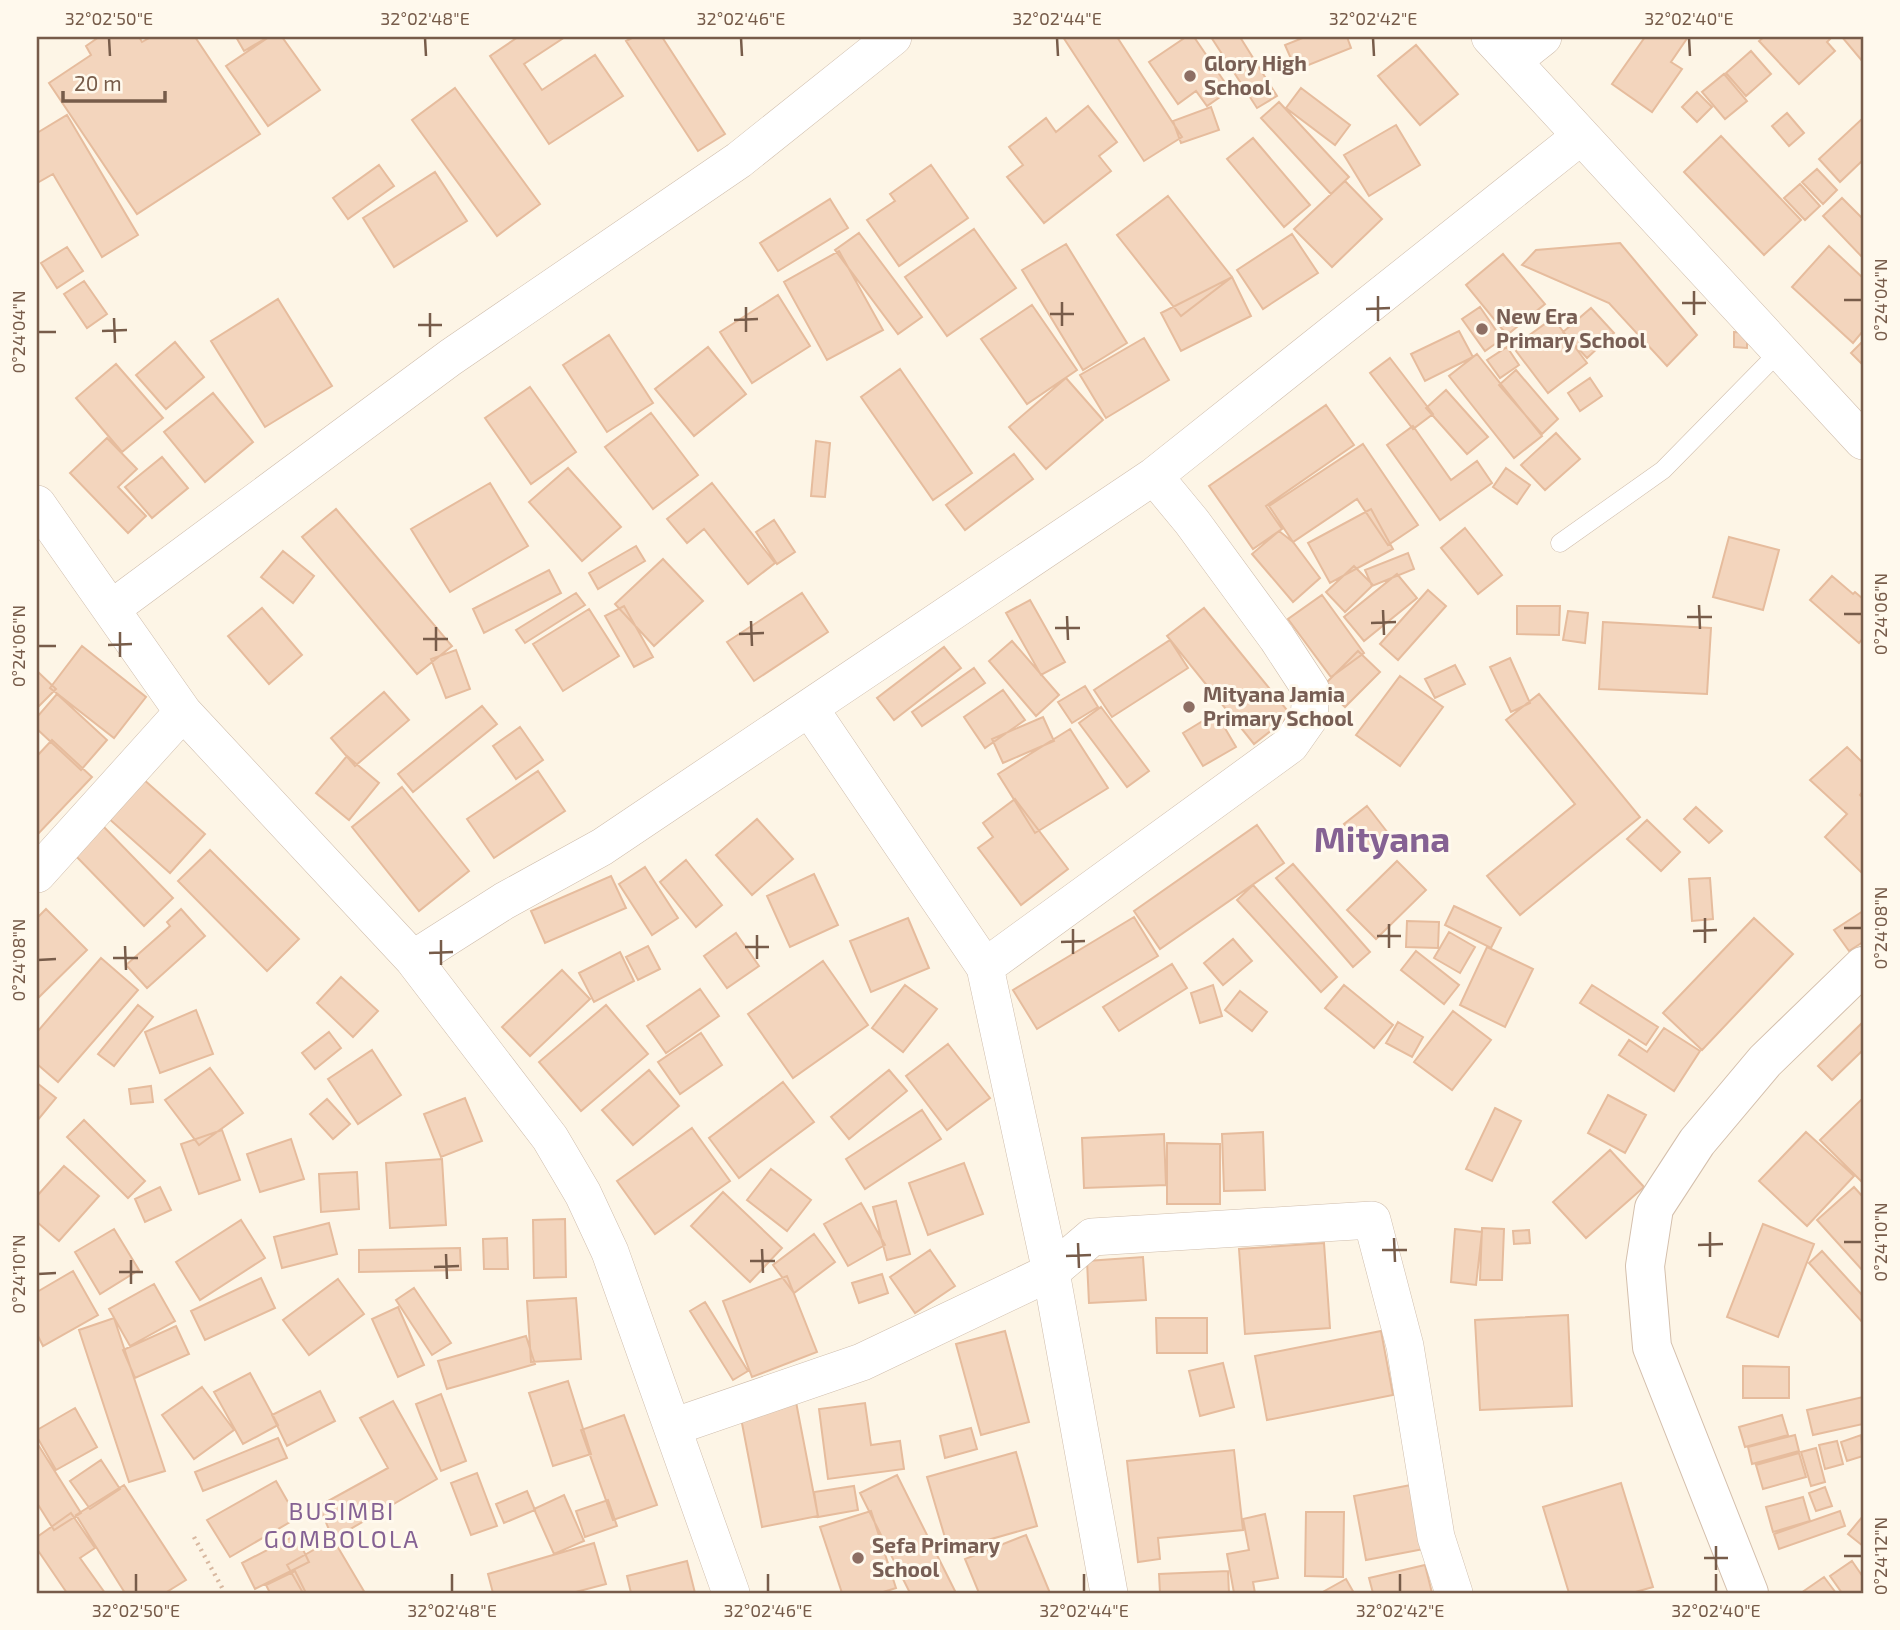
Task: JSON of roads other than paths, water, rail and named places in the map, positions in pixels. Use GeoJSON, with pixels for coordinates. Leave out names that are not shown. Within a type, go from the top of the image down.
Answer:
{"type":"FeatureCollection","features":[{"type":"Feature","properties":{"kind":"main road"},"geometry":{"type":"LineString","coordinates":[[1749,1593],[1652,1347],[1645,1266],[1654,1208],[1697,1142],[1765,1060],[1863,966]]}},
{"type":"Feature","properties":{"kind":"street"},"geometry":{"type":"LineString","coordinates":[[111,609],[451,358],[739,160],[892,37]]}},
{"type":"Feature","properties":{"kind":"street"},"geometry":{"type":"LineString","coordinates":[[1543,37],[1502,49],[1863,441]]}},
{"type":"Feature","properties":{"kind":"street"},"geometry":{"type":"LineString","coordinates":[[413,959],[504,901],[602,847],[1154,476],[1581,136]]}},
{"type":"Feature","properties":{"kind":"street"},"geometry":{"type":"LineString","coordinates":[[985,967],[1290,745],[1309,718],[1311,690],[1277,638],[1192,522],[1154,476]]}},
{"type":"Feature","properties":{"kind":"street"},"geometry":{"type":"LineString","coordinates":[[37,504],[183,712],[413,959],[550,1138],[583,1194],[610,1252],[731,1593]]}},
{"type":"Feature","properties":{"kind":"street"},"geometry":{"type":"LineString","coordinates":[[810,709],[985,967],[1051,1272],[1109,1593]]}},
{"type":"Feature","properties":{"kind":"street"},"geometry":{"type":"LineString","coordinates":[[37,874],[183,712]]}},
{"type":"Feature","properties":{"kind":"street"},"geometry":{"type":"LineString","coordinates":[[673,1426],[862,1362],[1051,1272],[1092,1237],[1372,1220],[1405,1346],[1436,1537],[1454,1593]]}},
{"type":"Feature","properties":{"kind":"lane"},"geometry":{"type":"LineString","coordinates":[[1559,543],[1663,470],[1780,351]]}},
{"type":"Feature","properties":{"kind":"place","name":"Glory High School"},"geometry":{"type":"Point","coordinates":[1190,76]}},
{"type":"Feature","properties":{"kind":"place","name":"New Era Primary School"},"geometry":{"type":"Point","coordinates":[1482,329]}},
{"type":"Feature","properties":{"kind":"place","name":"Mityana Jamia Primary School"},"geometry":{"type":"Point","coordinates":[1189,707]}},
{"type":"Feature","properties":{"kind":"place","name":"Sefa Primary School"},"geometry":{"type":"Point","coordinates":[858,1558]}},
{"type":"Feature","properties":{"kind":"district","name":"Mityana"},"geometry":{"type":"Point","coordinates":[1382,840]}},
{"type":"Feature","properties":{"kind":"district","name":"BUSIMBI GOMBOLOLA"},"geometry":{"type":"Point","coordinates":[342,1526]}}]}
